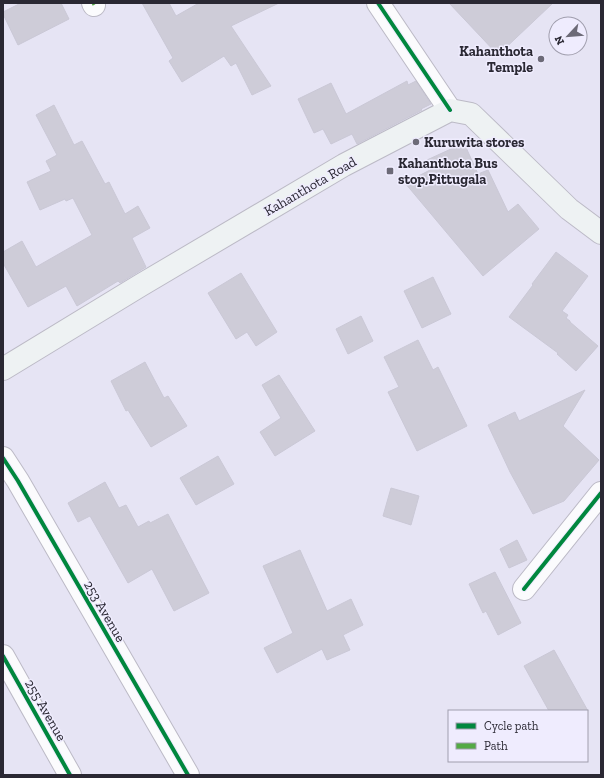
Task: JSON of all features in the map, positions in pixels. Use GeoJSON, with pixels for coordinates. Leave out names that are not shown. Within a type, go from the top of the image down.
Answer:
{"type":"FeatureCollection","features":[{"type":"Feature","properties":{"kind":"main road"},"geometry":{"type":"LineString","coordinates":[[450,110],[471,114],[569,209],[601,233]]}},
{"type":"Feature","properties":{"kind":"main road","name":"Kahanthota Road"},"geometry":{"type":"LineString","coordinates":[[3,369],[141,285],[344,165],[450,110]]}},
{"type":"Feature","properties":{"kind":"street"},"geometry":{"type":"LineString","coordinates":[[378,3],[450,110]]}},
{"type":"Feature","properties":{"kind":"street","name":"253 Avenue"},"geometry":{"type":"LineString","coordinates":[[3,458],[18,481],[188,775]]}},
{"type":"Feature","properties":{"kind":"street"},"geometry":{"type":"LineString","coordinates":[[524,589],[601,492]]}},
{"type":"Feature","properties":{"kind":"street","name":"255 Avenue"},"geometry":{"type":"LineString","coordinates":[[3,656],[70,775]]}},
{"type":"Feature","properties":{"kind":"building"},"geometry":{"type":"Polygon","coordinates":[[[21,3],[61,3],[69,19],[18,45],[3,12],[21,3]]]}},
{"type":"Feature","properties":{"kind":"building"},"geometry":{"type":"Polygon","coordinates":[[[142,3],[169,3],[176,16],[199,3],[279,3],[231,26],[271,86],[252,95],[236,63],[231,66],[224,56],[182,82],[169,61],[173,58],[142,3]]]}},
{"type":"Feature","properties":{"kind":"building"},"geometry":{"type":"Polygon","coordinates":[[[449,3],[553,3],[498,55],[449,3]]]}},
{"type":"Feature","properties":{"kind":"building"},"geometry":{"type":"Polygon","coordinates":[[[407,81],[408,85],[416,81],[431,104],[357,144],[352,134],[331,144],[323,129],[314,133],[298,99],[331,83],[346,114],[407,81]]]}},
{"type":"Feature","properties":{"kind":"building"},"geometry":{"type":"Polygon","coordinates":[[[54,105],[74,145],[82,141],[105,184],[109,182],[125,214],[138,206],[150,228],[132,238],[146,267],[120,283],[118,281],[77,306],[66,286],[28,307],[3,263],[3,252],[22,241],[36,267],[92,235],[73,198],[66,201],[65,199],[40,210],[27,182],[51,171],[46,161],[57,155],[36,115],[54,105]]]}},
{"type":"Feature","properties":{"kind":"building"},"geometry":{"type":"Polygon","coordinates":[[[464,143],[478,174],[488,170],[508,212],[518,204],[539,229],[483,276],[405,183],[432,169],[427,160],[464,143]]]}},
{"type":"Feature","properties":{"kind":"building"},"geometry":{"type":"Polygon","coordinates":[[[556,252],[588,276],[562,311],[568,315],[566,318],[570,322],[598,346],[576,371],[557,354],[558,353],[509,317],[556,252]]]}},
{"type":"Feature","properties":{"kind":"building"},"geometry":{"type":"Polygon","coordinates":[[[241,273],[277,332],[256,346],[247,332],[236,339],[208,293],[241,273]]]}},
{"type":"Feature","properties":{"kind":"building"},"geometry":{"type":"Polygon","coordinates":[[[433,277],[451,314],[422,328],[404,291],[433,277]]]}},
{"type":"Feature","properties":{"kind":"building"},"geometry":{"type":"Polygon","coordinates":[[[361,316],[373,341],[348,354],[336,329],[361,316]]]}},
{"type":"Feature","properties":{"kind":"building"},"geometry":{"type":"Polygon","coordinates":[[[418,340],[433,370],[438,367],[467,426],[417,451],[388,392],[399,387],[384,357],[418,340]]]}},
{"type":"Feature","properties":{"kind":"building"},"geometry":{"type":"Polygon","coordinates":[[[145,362],[164,398],[168,396],[187,426],[151,447],[128,410],[126,411],[111,381],[145,362]]]}},
{"type":"Feature","properties":{"kind":"building"},"geometry":{"type":"Polygon","coordinates":[[[279,375],[315,431],[275,456],[260,432],[281,418],[262,385],[279,375]]]}},
{"type":"Feature","properties":{"kind":"building"},"geometry":{"type":"Polygon","coordinates":[[[585,390],[563,426],[599,460],[564,501],[533,514],[510,472],[488,425],[515,412],[519,421],[585,390]]]}},
{"type":"Feature","properties":{"kind":"building"},"geometry":{"type":"Polygon","coordinates":[[[218,456],[234,484],[196,505],[180,478],[218,456]]]}},
{"type":"Feature","properties":{"kind":"building"},"geometry":{"type":"Polygon","coordinates":[[[105,482],[119,508],[126,505],[138,527],[168,514],[209,593],[174,611],[152,569],[128,583],[90,516],[78,522],[68,503],[105,482]]]}},
{"type":"Feature","properties":{"kind":"building"},"geometry":{"type":"Polygon","coordinates":[[[391,488],[419,496],[411,525],[383,516],[391,488]]]}},
{"type":"Feature","properties":{"kind":"building"},"geometry":{"type":"Polygon","coordinates":[[[517,540],[527,560],[509,568],[500,549],[517,540]]]}},
{"type":"Feature","properties":{"kind":"building"},"geometry":{"type":"Polygon","coordinates":[[[300,550],[327,611],[351,599],[363,625],[343,635],[350,650],[327,660],[322,649],[277,673],[264,648],[293,633],[263,566],[300,550]]]}},
{"type":"Feature","properties":{"kind":"building"},"geometry":{"type":"Polygon","coordinates":[[[495,572],[521,623],[498,635],[486,611],[483,613],[469,584],[495,572]]]}},
{"type":"Feature","properties":{"kind":"building"},"geometry":{"type":"Polygon","coordinates":[[[554,650],[587,710],[548,710],[524,666],[554,650]]]}},
{"type":"Feature","properties":{"kind":"cycle path"},"geometry":{"type":"LineString","coordinates":[[378,3],[450,110]]}},
{"type":"Feature","properties":{"kind":"cycle path"},"geometry":{"type":"LineString","coordinates":[[3,458],[18,481],[188,775]]}},
{"type":"Feature","properties":{"kind":"cycle path"},"geometry":{"type":"LineString","coordinates":[[524,589],[601,493]]}},
{"type":"Feature","properties":{"kind":"cycle path"},"geometry":{"type":"LineString","coordinates":[[3,656],[70,775]]}},
{"type":"Feature","properties":{"kind":"place","name":"Kahanthota Temple"},"geometry":{"type":"Point","coordinates":[541,59]}},
{"type":"Feature","properties":{"kind":"place","name":"Kuruwita stores"},"geometry":{"type":"Point","coordinates":[416,142]}},
{"type":"Feature","properties":{"kind":"place","name":"Kahanthota Bus stop,Pittugala"},"geometry":{"type":"Point","coordinates":[390,171]}}]}
